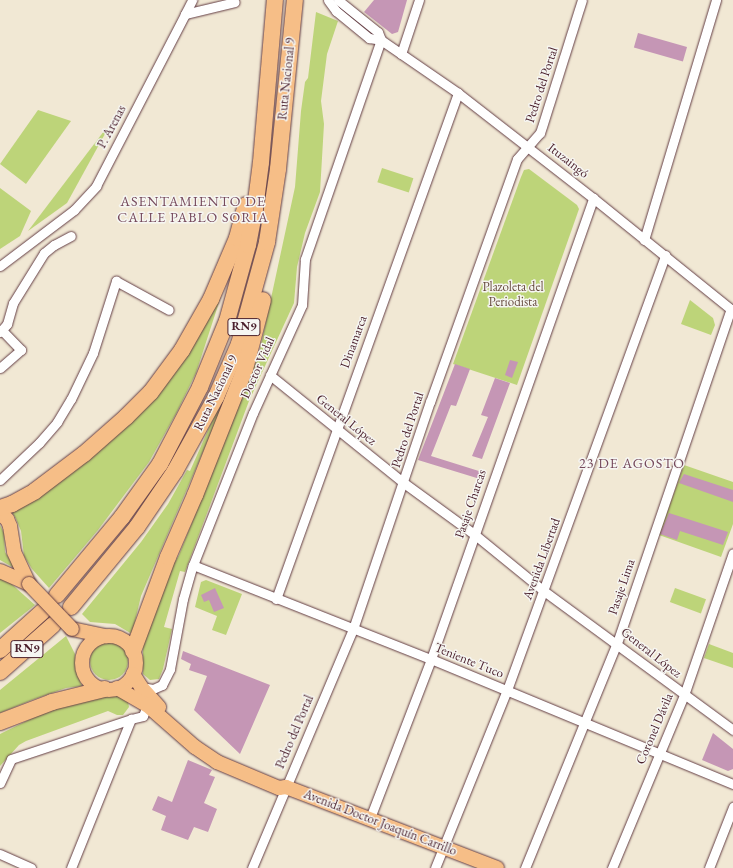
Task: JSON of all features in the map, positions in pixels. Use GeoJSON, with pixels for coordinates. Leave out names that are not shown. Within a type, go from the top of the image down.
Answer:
{"type":"FeatureCollection","features":[{"type":"Feature","properties":{"kind":"highway","name":"Ruta Nacional 9"},"geometry":{"type":"LineString","coordinates":[[57,595],[122,517],[155,470],[200,388],[227,321],[248,245],[255,208],[265,118],[275,0]]}},
{"type":"Feature","properties":{"kind":"highway","name":"Ruta Nacional 9"},"geometry":{"type":"LineString","coordinates":[[71,607],[137,527],[190,447],[228,372],[239,344],[256,287],[267,242],[278,169],[295,0]]}},
{"type":"Feature","properties":{"kind":"highway"},"geometry":{"type":"LineString","coordinates":[[0,508],[12,504],[35,491],[109,433],[151,392],[182,350],[211,299],[237,238],[265,118]]}},
{"type":"Feature","properties":{"kind":"highway"},"geometry":{"type":"LineString","coordinates":[[133,651],[168,557],[195,496],[245,369],[270,266],[278,213],[278,169]]}},
{"type":"Feature","properties":{"kind":"highway","name":"RN9"},"geometry":{"type":"LineString","coordinates":[[0,650],[42,612]]}},
{"type":"Feature","properties":{"kind":"highway","name":"RN9"},"geometry":{"type":"LineString","coordinates":[[0,672],[53,625]]}},
{"type":"Feature","properties":{"kind":"highway"},"geometry":{"type":"LineString","coordinates":[[0,722],[52,702],[110,689]]}},
{"type":"Feature","properties":{"kind":"main road"},"geometry":{"type":"LineString","coordinates":[[0,514],[7,519],[10,526],[14,552],[29,584],[72,628],[83,656],[83,670],[86,677],[91,683],[110,689],[129,680],[133,674],[135,666],[133,651],[122,639],[72,628]]}},
{"type":"Feature","properties":{"kind":"main road"},"geometry":{"type":"LineString","coordinates":[[0,571],[29,584]]}},
{"type":"Feature","properties":{"kind":"main road"},"geometry":{"type":"LineString","coordinates":[[83,656],[91,642],[106,636]]}},
{"type":"Feature","properties":{"kind":"main road","name":"Avenida Doctor Joaquín Carrillo"},"geometry":{"type":"LineString","coordinates":[[133,674],[141,687],[154,702],[199,741],[217,754],[282,782],[286,787]]}},
{"type":"Feature","properties":{"kind":"main road","name":"Avenida Doctor Joaquín Carrillo"},"geometry":{"type":"LineString","coordinates":[[110,689],[147,705],[195,747],[217,762],[279,788],[286,787],[370,818],[496,868]]}},
{"type":"Feature","properties":{"kind":"street","name":"P. Arenas"},"geometry":{"type":"LineString","coordinates":[[0,266],[74,210],[96,186],[192,0]]}},
{"type":"Feature","properties":{"kind":"street","name":"Ituzaingó"},"geometry":{"type":"LineString","coordinates":[[328,0],[336,11],[368,38],[381,40],[458,93],[529,147],[732,310]]}},
{"type":"Feature","properties":{"kind":"street","name":"Ituzaingó"},"geometry":{"type":"LineString","coordinates":[[338,0],[378,32],[381,40]]}},
{"type":"Feature","properties":{"kind":"street"},"geometry":{"type":"LineString","coordinates":[[401,54],[419,0]]}},
{"type":"Feature","properties":{"kind":"street","name":"Pedro del Portal"},"geometry":{"type":"LineString","coordinates":[[252,868],[353,629],[404,483],[430,402],[518,159],[540,133],[582,0]]}},
{"type":"Feature","properties":{"kind":"street"},"geometry":{"type":"LineString","coordinates":[[644,240],[716,0]]}},
{"type":"Feature","properties":{"kind":"street"},"geometry":{"type":"LineString","coordinates":[[185,14],[235,2]]}},
{"type":"Feature","properties":{"kind":"street","name":"Doctor Vidal"},"geometry":{"type":"LineString","coordinates":[[141,687],[153,689],[162,685],[170,669],[183,599],[193,565],[238,449],[302,305],[305,259],[381,40]]}},
{"type":"Feature","properties":{"kind":"street","name":"Dinamarca"},"geometry":{"type":"LineString","coordinates":[[276,599],[458,93]]}},
{"type":"Feature","properties":{"kind":"street","name":"Pasaje Charcas"},"geometry":{"type":"LineString","coordinates":[[370,818],[431,660],[593,198]]}},
{"type":"Feature","properties":{"kind":"street"},"geometry":{"type":"LineString","coordinates":[[0,368],[21,350],[1,331],[7,324],[13,303],[44,253],[54,245],[71,236]]}},
{"type":"Feature","properties":{"kind":"street","name":"Avenida Libertad"},"geometry":{"type":"LineString","coordinates":[[435,868],[508,690],[665,255]]}},
{"type":"Feature","properties":{"kind":"street"},"geometry":{"type":"LineString","coordinates":[[0,480],[39,443],[57,422],[71,399],[93,353],[116,281],[169,310]]}},
{"type":"Feature","properties":{"kind":"street","name":"Pasaje Lima"},"geometry":{"type":"LineString","coordinates":[[525,868],[617,643],[732,310]]}},
{"type":"Feature","properties":{"kind":"street","name":"General López"},"geometry":{"type":"LineString","coordinates":[[270,375],[404,483],[474,534],[544,591],[617,643],[684,695],[733,730]]}},
{"type":"Feature","properties":{"kind":"street","name":"Coronel Dávila"},"geometry":{"type":"LineString","coordinates":[[612,868],[684,695],[733,553]]}},
{"type":"Feature","properties":{"kind":"street","name":"Teniente Tuco"},"geometry":{"type":"LineString","coordinates":[[193,565],[508,690],[733,784]]}},
{"type":"Feature","properties":{"kind":"street"},"geometry":{"type":"LineString","coordinates":[[0,783],[11,759],[143,716],[147,705]]}},
{"type":"Feature","properties":{"kind":"street"},"geometry":{"type":"LineString","coordinates":[[71,868],[131,719]]}},
{"type":"Feature","properties":{"kind":"street"},"geometry":{"type":"LineString","coordinates":[[709,868],[733,807]]}},
{"type":"Feature","properties":{"kind":"street"},"geometry":{"type":"LineString","coordinates":[[0,854],[32,868]]}},
{"type":"Feature","properties":{"kind":"green space"},"geometry":{"type":"Polygon","coordinates":[[[316,12],[338,21],[327,54],[321,101],[324,124],[320,192],[305,233],[297,267],[294,303],[249,401],[185,572],[180,571],[164,627],[172,629],[163,669],[159,679],[150,680],[143,674],[143,645],[170,570],[179,555],[259,354],[295,187],[301,111],[305,82],[308,78],[316,12]]]}},
{"type":"Feature","properties":{"kind":"green space"},"geometry":{"type":"Polygon","coordinates":[[[38,110],[71,121],[26,184],[0,164],[38,110]]]}},
{"type":"Feature","properties":{"kind":"green space"},"geometry":{"type":"Polygon","coordinates":[[[104,131],[106,132],[67,203],[28,231],[104,131]]]}},
{"type":"Feature","properties":{"kind":"green space"},"geometry":{"type":"Polygon","coordinates":[[[382,168],[413,178],[409,192],[377,182],[382,168]]]}},
{"type":"Feature","properties":{"kind":"green space","name":"Plazoleta del Periodista"},"geometry":{"type":"Polygon","coordinates":[[[529,169],[577,205],[579,209],[517,385],[453,364],[521,177],[524,170],[529,169]]]}},
{"type":"Feature","properties":{"kind":"green space"},"geometry":{"type":"Polygon","coordinates":[[[0,188],[31,211],[20,236],[0,249],[0,188]]]}},
{"type":"Feature","properties":{"kind":"green space"},"geometry":{"type":"Polygon","coordinates":[[[225,284],[196,373],[177,412],[149,462],[98,530],[49,588],[32,569],[24,556],[21,531],[10,509],[114,434],[225,284]]]}},
{"type":"Feature","properties":{"kind":"green space"},"geometry":{"type":"Polygon","coordinates":[[[690,300],[713,318],[715,325],[711,335],[681,324],[690,300]]]}},
{"type":"Feature","properties":{"kind":"green space"},"geometry":{"type":"Polygon","coordinates":[[[232,379],[215,424],[141,596],[132,634],[115,624],[90,622],[82,614],[141,542],[168,504],[187,470],[190,471],[227,387],[232,379]]]}},
{"type":"Feature","properties":{"kind":"green space"},"geometry":{"type":"Polygon","coordinates":[[[684,465],[733,482],[733,524],[721,557],[659,535],[684,465]]]}},
{"type":"Feature","properties":{"kind":"green space"},"geometry":{"type":"Polygon","coordinates":[[[0,525],[4,533],[5,552],[16,569],[0,560],[0,525]]]}},
{"type":"Feature","properties":{"kind":"green space"},"geometry":{"type":"Polygon","coordinates":[[[0,578],[6,579],[35,605],[0,633],[0,578]]]}},
{"type":"Feature","properties":{"kind":"green space"},"geometry":{"type":"Polygon","coordinates":[[[206,580],[242,594],[226,635],[212,630],[217,616],[195,607],[201,582],[206,580]]]}},
{"type":"Feature","properties":{"kind":"green space"},"geometry":{"type":"Polygon","coordinates":[[[675,588],[706,599],[701,613],[670,602],[675,588]]]}},
{"type":"Feature","properties":{"kind":"green space"},"geometry":{"type":"Polygon","coordinates":[[[66,636],[75,654],[76,671],[82,686],[66,688],[0,713],[0,690],[66,636]]]}},
{"type":"Feature","properties":{"kind":"green space"},"geometry":{"type":"Polygon","coordinates":[[[105,642],[113,642],[123,647],[127,654],[127,668],[123,675],[113,680],[105,680],[95,675],[93,672],[90,665],[90,657],[95,647],[98,645],[105,642]]]}},
{"type":"Feature","properties":{"kind":"green space"},"geometry":{"type":"Polygon","coordinates":[[[709,644],[733,653],[733,668],[704,658],[709,644]]]}},
{"type":"Feature","properties":{"kind":"green space"},"geometry":{"type":"Polygon","coordinates":[[[101,695],[118,696],[128,702],[129,707],[123,715],[117,715],[108,711],[26,741],[19,745],[0,766],[0,734],[55,707],[101,695]]]}},
{"type":"Feature","properties":{"kind":"building"},"geometry":{"type":"Polygon","coordinates":[[[374,0],[407,0],[398,32],[392,34],[364,12],[374,0]]]}},
{"type":"Feature","properties":{"kind":"building"},"geometry":{"type":"Polygon","coordinates":[[[638,33],[687,47],[683,61],[634,47],[638,33]]]}},
{"type":"Feature","properties":{"kind":"building"},"geometry":{"type":"Polygon","coordinates":[[[510,360],[518,362],[512,378],[505,375],[510,360]]]}},
{"type":"Feature","properties":{"kind":"building"},"geometry":{"type":"Polygon","coordinates":[[[455,364],[470,369],[456,406],[451,405],[431,456],[482,472],[480,479],[418,460],[455,364]]]}},
{"type":"Feature","properties":{"kind":"building"},"geometry":{"type":"Polygon","coordinates":[[[495,378],[510,383],[482,459],[472,456],[488,417],[481,415],[495,378]]]}},
{"type":"Feature","properties":{"kind":"building"},"geometry":{"type":"Polygon","coordinates":[[[684,474],[733,490],[733,502],[679,483],[684,474]]]}},
{"type":"Feature","properties":{"kind":"building"},"geometry":{"type":"Polygon","coordinates":[[[669,513],[728,532],[723,545],[680,531],[677,540],[660,534],[669,513]]]}},
{"type":"Feature","properties":{"kind":"building"},"geometry":{"type":"Polygon","coordinates":[[[215,588],[224,608],[214,612],[209,600],[204,602],[201,595],[215,588]]]}},
{"type":"Feature","properties":{"kind":"building"},"geometry":{"type":"Polygon","coordinates":[[[183,651],[270,685],[240,754],[194,710],[207,676],[189,670],[191,664],[181,659],[183,651]]]}},
{"type":"Feature","properties":{"kind":"building"},"geometry":{"type":"Polygon","coordinates":[[[713,733],[733,749],[733,769],[728,771],[702,760],[713,733]]]}},
{"type":"Feature","properties":{"kind":"building"},"geometry":{"type":"Polygon","coordinates":[[[188,760],[212,770],[209,775],[215,777],[204,803],[217,809],[208,832],[194,827],[188,840],[161,830],[166,816],[152,810],[158,796],[172,802],[188,760]]]}},
{"type":"Feature","properties":{"kind":"district","name":"ASENTAMIENTO DE CALLE PABLO SORIA"},"geometry":{"type":"Point","coordinates":[193,210]}},
{"type":"Feature","properties":{"kind":"district","name":"23 DE AGOSTO"},"geometry":{"type":"Point","coordinates":[632,463]}}]}
